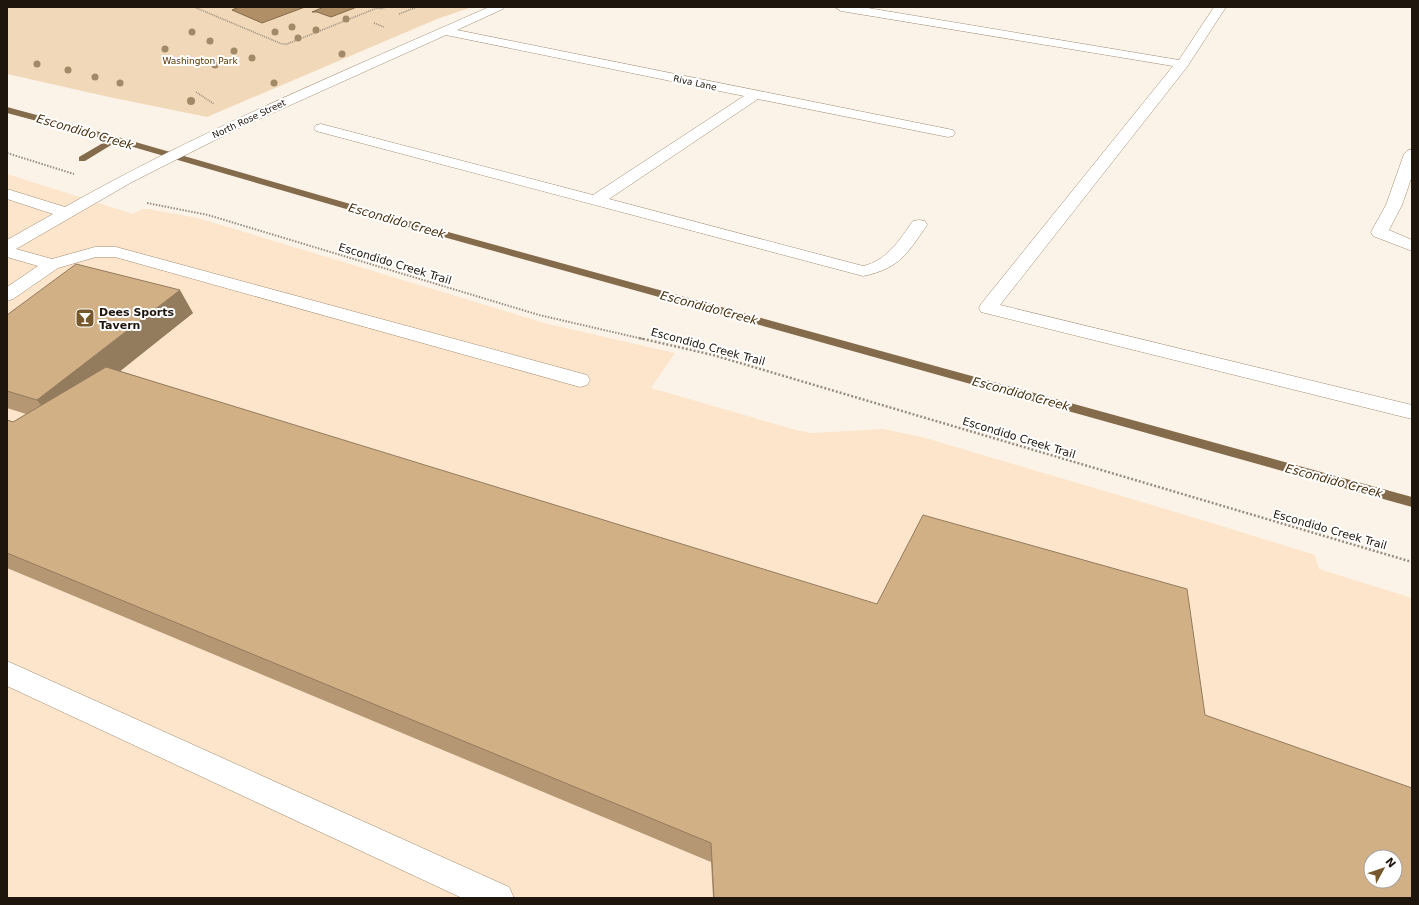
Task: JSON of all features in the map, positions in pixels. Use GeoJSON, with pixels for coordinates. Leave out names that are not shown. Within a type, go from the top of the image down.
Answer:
{"type":"FeatureCollection","features":[{"type":"Feature","properties":{"kind":"street","name":"North Rose Street"},"geometry":{"type":"LineString","coordinates":[[7,247],[126,179],[222,131],[499,7]]}},
{"type":"Feature","properties":{"kind":"street"},"geometry":{"type":"LineString","coordinates":[[841,7],[881,10],[1182,64]]}},
{"type":"Feature","properties":{"kind":"street"},"geometry":{"type":"LineString","coordinates":[[1220,7],[1182,64],[988,308],[1412,412]]}},
{"type":"Feature","properties":{"kind":"street","name":"Riva Lane"},"geometry":{"type":"LineString","coordinates":[[443,31],[948,133]]}},
{"type":"Feature","properties":{"kind":"street"},"geometry":{"type":"LineString","coordinates":[[596,200],[755,95]]}},
{"type":"Feature","properties":{"kind":"street"},"geometry":{"type":"LineString","coordinates":[[321,128],[863,271],[876,270],[892,260],[920,225]]}},
{"type":"Feature","properties":{"kind":"street"},"geometry":{"type":"LineString","coordinates":[[1412,154],[1394,205],[1380,232],[1412,246]]}},
{"type":"Feature","properties":{"kind":"street"},"geometry":{"type":"LineString","coordinates":[[7,194],[68,213]]}},
{"type":"Feature","properties":{"kind":"street"},"geometry":{"type":"LineString","coordinates":[[7,252],[52,264]]}},
{"type":"Feature","properties":{"kind":"street"},"geometry":{"type":"LineString","coordinates":[[7,295],[52,264],[95,252],[116,252],[580,380]]}},
{"type":"Feature","properties":{"kind":"street"},"geometry":{"type":"LineString","coordinates":[[7,673],[498,898]]}},
{"type":"Feature","properties":{"kind":"path"},"geometry":{"type":"LineString","coordinates":[[194,7],[282,44],[287,44],[377,8],[381,9],[386,7]]}},
{"type":"Feature","properties":{"kind":"path"},"geometry":{"type":"LineString","coordinates":[[399,14],[417,7]]}},
{"type":"Feature","properties":{"kind":"path"},"geometry":{"type":"LineString","coordinates":[[196,92],[214,104],[213,111]]}},
{"type":"Feature","properties":{"kind":"path","name":"Escondido Creek Trail"},"geometry":{"type":"LineString","coordinates":[[7,153],[78,175],[128,211],[146,202],[208,215],[539,315],[713,355],[1412,562]]}},
{"type":"Feature","properties":{"kind":"shaded area"},"geometry":{"type":"Polygon","coordinates":[[[239,7],[305,7],[262,23],[232,10],[239,7]]]}},
{"type":"Feature","properties":{"kind":"shaded area"},"geometry":{"type":"Polygon","coordinates":[[[324,7],[357,7],[331,17],[317,12],[312,12],[324,7]]]}},
{"type":"Feature","properties":{"kind":"shaded area"},"geometry":{"type":"Polygon","coordinates":[[[7,174],[133,214],[142,209],[148,209],[198,218],[548,324],[675,353],[651,388],[796,430],[812,433],[883,429],[922,437],[1315,555],[1319,569],[1412,598],[1412,898],[7,898],[7,174]]]}},
{"type":"Feature","properties":{"kind":"green space","name":"Washington Park"},"geometry":{"type":"Polygon","coordinates":[[[7,7],[472,7],[437,19],[207,117],[7,74],[7,7]]]}},
{"type":"Feature","properties":{"kind":"building"},"geometry":{"type":"Polygon","coordinates":[[[76,264],[180,290],[37,400],[7,391],[7,315],[76,264]]]}},
{"type":"Feature","properties":{"kind":"building"},"geometry":{"type":"Polygon","coordinates":[[[106,367],[877,604],[923,515],[1187,589],[1205,715],[1412,788],[1412,898],[714,898],[711,843],[7,553],[7,420],[13,422],[106,367]]]}},
{"type":"Feature","properties":{"kind":"waterway","name":"Escondido Creek"},"geometry":{"type":"LineString","coordinates":[[7,110],[115,139]]}},
{"type":"Feature","properties":{"kind":"waterway"},"geometry":{"type":"LineString","coordinates":[[82,159],[115,139]]}},
{"type":"Feature","properties":{"kind":"waterway","name":"Escondido Creek"},"geometry":{"type":"LineString","coordinates":[[115,139],[426,229],[1412,502]]}},
{"type":"Feature","properties":{"kind":"place","name":"Dees Sports Tavern"},"geometry":{"type":"Point","coordinates":[85,318]}}]}
